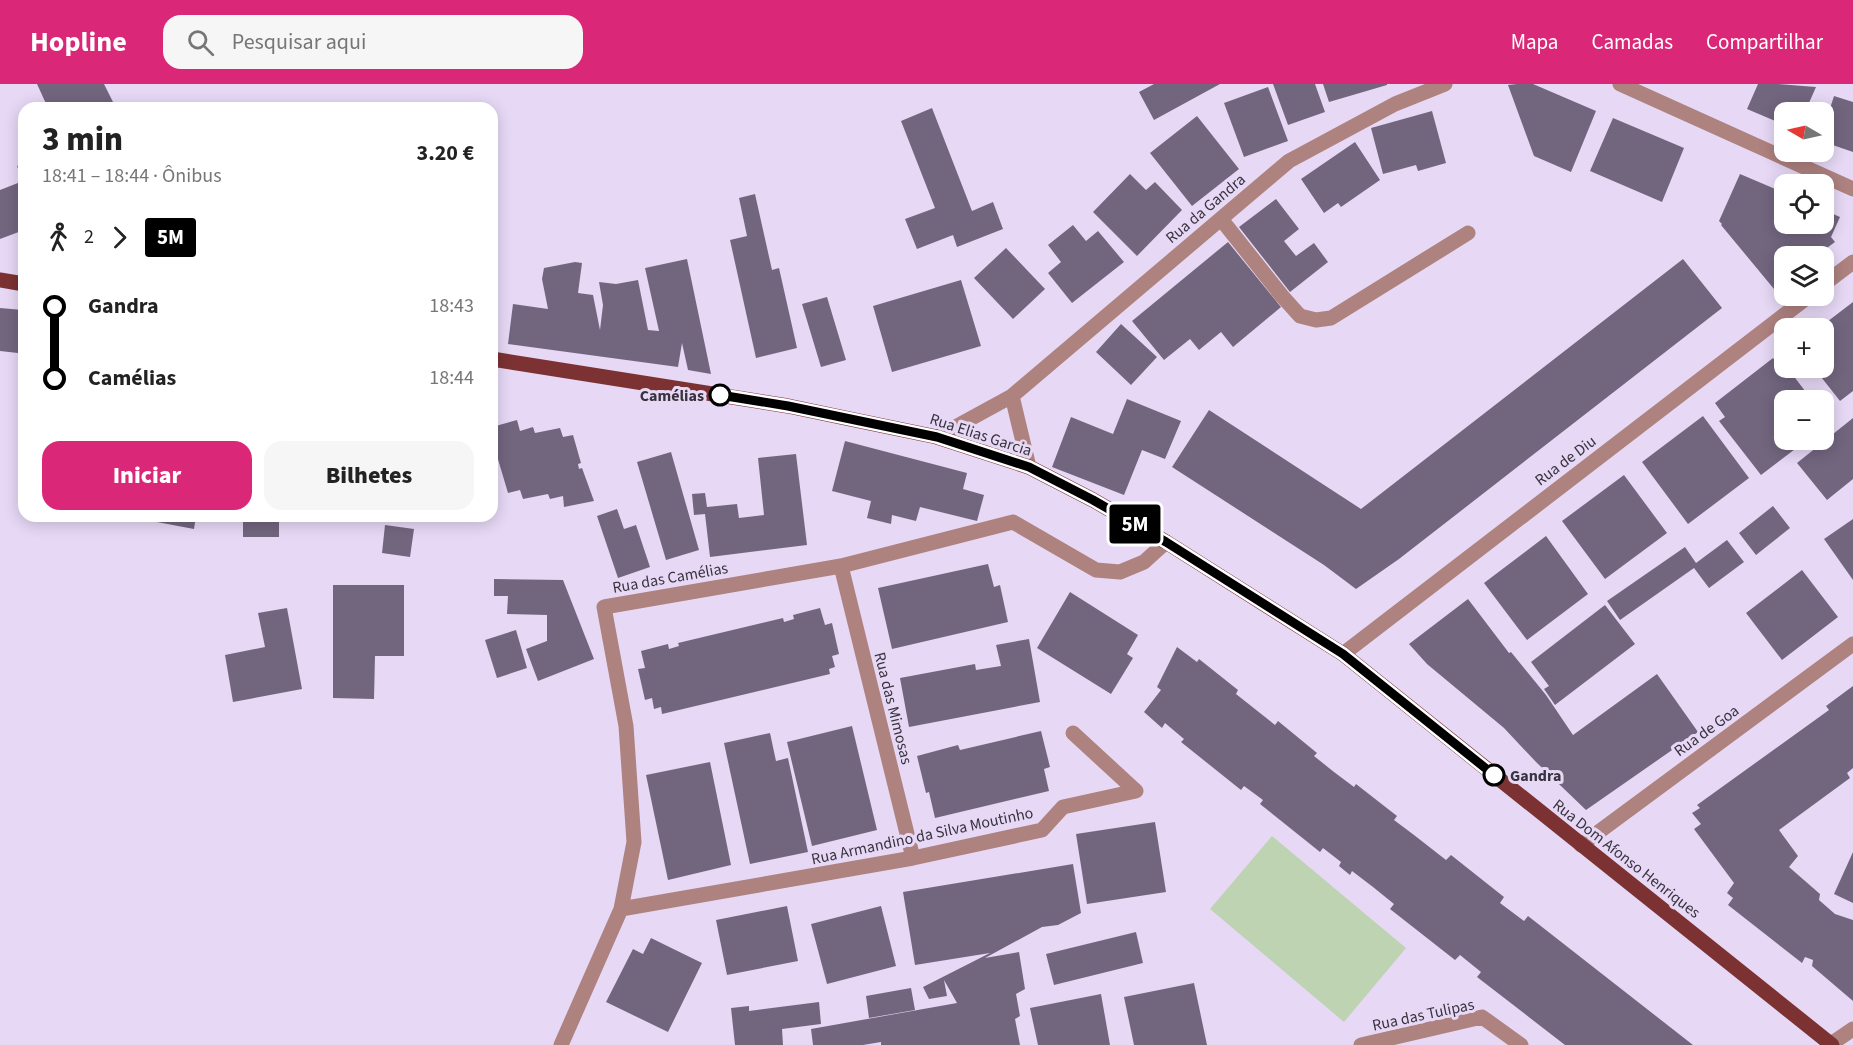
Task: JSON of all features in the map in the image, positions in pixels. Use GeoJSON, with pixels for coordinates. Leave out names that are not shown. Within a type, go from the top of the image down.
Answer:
{"type":"FeatureCollection","features":[{"type":"Feature","properties":{"kind":"main road"},"geometry":{"type":"LineString","coordinates":[[0,280],[18,283]]}},
{"type":"Feature","properties":{"kind":"main road","name":"Rua Elias Garcia"},"geometry":{"type":"LineString","coordinates":[[498,360],[788,406],[937,437],[1029,467],[1166,542],[1343,654]]}},
{"type":"Feature","properties":{"kind":"main road","name":"Rua Dom Afonso Henriques"},"geometry":{"type":"LineString","coordinates":[[1343,654],[1832,1044]]}},
{"type":"Feature","properties":{"kind":"street","name":"Rua da Gandra"},"geometry":{"type":"LineString","coordinates":[[937,437],[1012,396],[1289,161],[1395,105],[1445,84]]}},
{"type":"Feature","properties":{"kind":"street"},"geometry":{"type":"LineString","coordinates":[[1620,84],[1853,189]]}},
{"type":"Feature","properties":{"kind":"street"},"geometry":{"type":"LineString","coordinates":[[1221,219],[1300,316],[1316,320],[1331,318],[1468,233]]}},
{"type":"Feature","properties":{"kind":"street"},"geometry":{"type":"LineString","coordinates":[[1834,276],[1853,262]]}},
{"type":"Feature","properties":{"kind":"street","name":"Rua de Diu"},"geometry":{"type":"LineString","coordinates":[[1343,654],[1796,306]]}},
{"type":"Feature","properties":{"kind":"street"},"geometry":{"type":"LineString","coordinates":[[1012,396],[1029,467]]}},
{"type":"Feature","properties":{"kind":"street","name":"Rua das Camélias"},"geometry":{"type":"LineString","coordinates":[[561,1045],[621,909],[634,842],[626,726],[604,607],[841,566],[1013,522],[1096,570],[1120,572],[1143,562],[1166,542]]}},
{"type":"Feature","properties":{"kind":"street","name":"Rua das Mimosas"},"geometry":{"type":"LineString","coordinates":[[841,566],[913,858]]}},
{"type":"Feature","properties":{"kind":"street","name":"Rua de Goa"},"geometry":{"type":"LineString","coordinates":[[1581,845],[1853,644]]}},
{"type":"Feature","properties":{"kind":"street","name":"Rua Armandino da Silva Moutinho"},"geometry":{"type":"LineString","coordinates":[[621,909],[913,858],[1042,830],[1063,807],[1136,791],[1073,733]]}},
{"type":"Feature","properties":{"kind":"street","name":"Rua das Tulipas"},"geometry":{"type":"LineString","coordinates":[[1361,1045],[1482,1017],[1521,1045]]}},
{"type":"Feature","properties":{"kind":"street"},"geometry":{"type":"LineString","coordinates":[[1832,1044],[1853,1029]]}},
{"type":"Feature","properties":{"kind":"green space"},"geometry":{"type":"Polygon","coordinates":[[[1272,836],[1406,948],[1344,1022],[1210,909],[1272,836]]]}},
{"type":"Feature","properties":{"kind":"building"},"geometry":{"type":"Polygon","coordinates":[[[37,84],[104,84],[113,102],[45,102],[37,84]]]}},
{"type":"Feature","properties":{"kind":"building"},"geometry":{"type":"Polygon","coordinates":[[[1154,84],[1220,84],[1154,120],[1139,92],[1154,84]]]}},
{"type":"Feature","properties":{"kind":"building"},"geometry":{"type":"Polygon","coordinates":[[[1273,84],[1315,84],[1325,112],[1288,125],[1273,84]]]}},
{"type":"Feature","properties":{"kind":"building"},"geometry":{"type":"Polygon","coordinates":[[[1323,84],[1387,84],[1387,85],[1329,102],[1323,84]]]}},
{"type":"Feature","properties":{"kind":"building"},"geometry":{"type":"Polygon","coordinates":[[[1533,84],[1596,111],[1571,172],[1534,156],[1508,85],[1533,84]]]}},
{"type":"Feature","properties":{"kind":"building"},"geometry":{"type":"Polygon","coordinates":[[[1758,84],[1816,87],[1809,102],[1774,102],[1774,120],[1747,109],[1758,84]]]}},
{"type":"Feature","properties":{"kind":"building"},"geometry":{"type":"Polygon","coordinates":[[[1268,87],[1288,141],[1244,157],[1224,103],[1268,87]]]}},
{"type":"Feature","properties":{"kind":"building"},"geometry":{"type":"Polygon","coordinates":[[[1834,96],[1853,102],[1853,152],[1834,145],[1834,102],[1832,102],[1834,96]]]}},
{"type":"Feature","properties":{"kind":"building"},"geometry":{"type":"Polygon","coordinates":[[[932,108],[972,211],[993,202],[1003,229],[957,247],[953,235],[917,249],[905,219],[935,208],[901,121],[932,108]]]}},
{"type":"Feature","properties":{"kind":"building"},"geometry":{"type":"Polygon","coordinates":[[[1432,111],[1446,163],[1418,171],[1416,165],[1383,174],[1371,128],[1432,111]]]}},
{"type":"Feature","properties":{"kind":"building"},"geometry":{"type":"Polygon","coordinates":[[[1197,116],[1239,169],[1192,206],[1150,153],[1197,116]]]}},
{"type":"Feature","properties":{"kind":"building"},"geometry":{"type":"Polygon","coordinates":[[[1613,118],[1684,148],[1662,202],[1590,171],[1613,118]]]}},
{"type":"Feature","properties":{"kind":"building"},"geometry":{"type":"Polygon","coordinates":[[[1355,142],[1380,180],[1341,207],[1338,203],[1324,213],[1301,179],[1355,142]]]}},
{"type":"Feature","properties":{"kind":"building"},"geometry":{"type":"Polygon","coordinates":[[[1130,174],[1146,190],[1155,182],[1182,210],[1137,256],[1093,212],[1130,174]]]}},
{"type":"Feature","properties":{"kind":"building"},"geometry":{"type":"Polygon","coordinates":[[[1740,174],[1774,188],[1774,234],[1832,234],[1831,237],[1835,242],[1830,246],[1774,246],[1774,289],[1719,221],[1740,174]]]}},
{"type":"Feature","properties":{"kind":"building"},"geometry":{"type":"Polygon","coordinates":[[[18,183],[18,232],[0,239],[0,190],[18,183]]]}},
{"type":"Feature","properties":{"kind":"building"},"geometry":{"type":"Polygon","coordinates":[[[755,194],[772,270],[779,268],[797,348],[756,358],[730,240],[747,236],[739,198],[755,194]]]}},
{"type":"Feature","properties":{"kind":"building"},"geometry":{"type":"Polygon","coordinates":[[[1276,199],[1299,229],[1284,241],[1296,256],[1314,243],[1328,262],[1290,292],[1239,227],[1276,199]]]}},
{"type":"Feature","properties":{"kind":"building"},"geometry":{"type":"Polygon","coordinates":[[[1834,214],[1840,217],[1834,230],[1834,214]]]}},
{"type":"Feature","properties":{"kind":"building"},"geometry":{"type":"Polygon","coordinates":[[[1073,225],[1086,241],[1098,231],[1124,262],[1072,303],[1048,273],[1061,262],[1048,245],[1073,225]]]}},
{"type":"Feature","properties":{"kind":"building"},"geometry":{"type":"Polygon","coordinates":[[[1228,242],[1281,307],[1233,347],[1221,332],[1199,350],[1190,339],[1164,360],[1132,321],[1228,242]]]}},
{"type":"Feature","properties":{"kind":"building"},"geometry":{"type":"Polygon","coordinates":[[[1006,248],[1045,289],[1013,319],[974,278],[1006,248]]]}},
{"type":"Feature","properties":{"kind":"building"},"geometry":{"type":"Polygon","coordinates":[[[687,259],[711,374],[688,370],[682,343],[678,367],[508,344],[513,304],[548,309],[542,279],[544,268],[575,262],[582,263],[578,293],[593,295],[600,330],[603,305],[599,282],[616,284],[638,280],[648,330],[659,331],[645,268],[687,259]]]}},
{"type":"Feature","properties":{"kind":"building"},"geometry":{"type":"Polygon","coordinates":[[[1683,259],[1722,308],[1399,559],[1356,589],[1324,565],[1172,467],[1209,410],[1361,509],[1683,259]]]}},
{"type":"Feature","properties":{"kind":"building"},"geometry":{"type":"Polygon","coordinates":[[[961,280],[981,346],[892,372],[873,306],[961,280]]]}},
{"type":"Feature","properties":{"kind":"building"},"geometry":{"type":"Polygon","coordinates":[[[827,297],[846,360],[821,367],[802,304],[827,297]]]}},
{"type":"Feature","properties":{"kind":"building"},"geometry":{"type":"Polygon","coordinates":[[[1853,302],[1853,391],[1840,401],[1834,390],[1831,390],[1822,378],[1834,378],[1834,318],[1832,318],[1853,302]]]}},
{"type":"Feature","properties":{"kind":"building"},"geometry":{"type":"Polygon","coordinates":[[[0,308],[18,310],[18,353],[0,351],[0,308]]]}},
{"type":"Feature","properties":{"kind":"building"},"geometry":{"type":"Polygon","coordinates":[[[1121,324],[1157,357],[1131,385],[1096,352],[1121,324]]]}},
{"type":"Feature","properties":{"kind":"building"},"geometry":{"type":"Polygon","coordinates":[[[1773,358],[1774,378],[1795,378],[1804,390],[1774,390],[1774,450],[1794,450],[1761,475],[1719,421],[1725,417],[1715,403],[1773,358]]]}},
{"type":"Feature","properties":{"kind":"building"},"geometry":{"type":"Polygon","coordinates":[[[1127,399],[1181,421],[1165,459],[1142,450],[1124,495],[1052,467],[1071,417],[1113,434],[1127,399]]]}},
{"type":"Feature","properties":{"kind":"building"},"geometry":{"type":"Polygon","coordinates":[[[1703,416],[1749,478],[1688,524],[1642,462],[1703,416]]]}},
{"type":"Feature","properties":{"kind":"building"},"geometry":{"type":"Polygon","coordinates":[[[1853,418],[1853,479],[1827,500],[1797,463],[1813,450],[1834,450],[1834,433],[1853,418]]]}},
{"type":"Feature","properties":{"kind":"building"},"geometry":{"type":"Polygon","coordinates":[[[517,420],[520,431],[533,427],[535,433],[560,428],[563,437],[573,435],[581,463],[578,464],[579,469],[582,468],[594,501],[564,507],[563,496],[550,499],[548,494],[523,499],[520,490],[508,493],[498,459],[498,425],[517,420]]]}},
{"type":"Feature","properties":{"kind":"building"},"geometry":{"type":"Polygon","coordinates":[[[845,441],[967,473],[963,489],[984,495],[977,521],[920,507],[916,521],[892,515],[891,524],[867,518],[871,501],[832,491],[845,441]]]}},
{"type":"Feature","properties":{"kind":"building"},"geometry":{"type":"Polygon","coordinates":[[[671,452],[699,550],[666,560],[637,462],[671,452]]]}},
{"type":"Feature","properties":{"kind":"building"},"geometry":{"type":"Polygon","coordinates":[[[796,454],[807,545],[710,557],[705,514],[694,515],[692,494],[705,493],[707,507],[737,504],[739,518],[764,515],[758,458],[796,454]]]}},
{"type":"Feature","properties":{"kind":"building"},"geometry":{"type":"Polygon","coordinates":[[[1624,475],[1667,533],[1605,579],[1562,521],[1624,475]]]}},
{"type":"Feature","properties":{"kind":"building"},"geometry":{"type":"Polygon","coordinates":[[[1773,506],[1790,528],[1756,555],[1739,533],[1773,506]]]}},
{"type":"Feature","properties":{"kind":"building"},"geometry":{"type":"Polygon","coordinates":[[[617,509],[624,529],[636,525],[650,567],[618,578],[597,516],[617,509]]]}},
{"type":"Feature","properties":{"kind":"building"},"geometry":{"type":"Polygon","coordinates":[[[1853,519],[1853,580],[1824,539],[1853,519]]]}},
{"type":"Feature","properties":{"kind":"building"},"geometry":{"type":"Polygon","coordinates":[[[157,522],[195,522],[194,529],[157,522]]]}},
{"type":"Feature","properties":{"kind":"building"},"geometry":{"type":"Polygon","coordinates":[[[243,522],[279,522],[279,537],[243,537],[243,522]]]}},
{"type":"Feature","properties":{"kind":"building"},"geometry":{"type":"Polygon","coordinates":[[[385,525],[414,529],[410,557],[382,553],[385,525]]]}},
{"type":"Feature","properties":{"kind":"building"},"geometry":{"type":"Polygon","coordinates":[[[1546,536],[1588,594],[1527,640],[1484,583],[1546,536]]]}},
{"type":"Feature","properties":{"kind":"building"},"geometry":{"type":"Polygon","coordinates":[[[1727,540],[1744,562],[1709,588],[1694,568],[1620,620],[1607,601],[1685,547],[1696,563],[1727,540]]]}},
{"type":"Feature","properties":{"kind":"building"},"geometry":{"type":"Polygon","coordinates":[[[988,564],[994,587],[1000,585],[1008,622],[892,649],[878,588],[988,564]]]}},
{"type":"Feature","properties":{"kind":"building"},"geometry":{"type":"Polygon","coordinates":[[[1802,570],[1838,617],[1782,660],[1746,613],[1802,570]]]}},
{"type":"Feature","properties":{"kind":"building"},"geometry":{"type":"Polygon","coordinates":[[[494,579],[563,580],[594,659],[538,681],[526,649],[547,641],[547,615],[507,614],[508,596],[494,596],[494,579]]]}},
{"type":"Feature","properties":{"kind":"building"},"geometry":{"type":"Polygon","coordinates":[[[333,585],[404,585],[404,656],[375,656],[374,699],[333,698],[333,585]]]}},
{"type":"Feature","properties":{"kind":"building"},"geometry":{"type":"Polygon","coordinates":[[[1070,592],[1138,635],[1127,654],[1133,658],[1111,694],[1037,648],[1070,592]]]}},
{"type":"Feature","properties":{"kind":"building"},"geometry":{"type":"Polygon","coordinates":[[[1468,599],[1509,653],[1511,652],[1546,695],[1573,735],[1657,674],[1698,732],[1586,810],[1504,728],[1427,664],[1409,644],[1468,599]]]}},
{"type":"Feature","properties":{"kind":"building"},"geometry":{"type":"Polygon","coordinates":[[[1605,605],[1635,644],[1555,705],[1544,689],[1549,686],[1531,662],[1605,605]]]}},
{"type":"Feature","properties":{"kind":"building"},"geometry":{"type":"Polygon","coordinates":[[[287,608],[302,689],[233,702],[225,655],[265,647],[258,613],[287,608]]]}},
{"type":"Feature","properties":{"kind":"building"},"geometry":{"type":"Polygon","coordinates":[[[820,608],[825,625],[832,623],[839,654],[832,656],[835,667],[829,669],[830,674],[662,714],[661,707],[654,709],[652,698],[645,700],[638,669],[645,668],[641,651],[668,644],[669,649],[679,646],[678,643],[783,618],[784,622],[794,619],[793,615],[820,608]]]}},
{"type":"Feature","properties":{"kind":"building"},"geometry":{"type":"Polygon","coordinates":[[[516,630],[527,668],[497,678],[485,640],[516,630]]]}},
{"type":"Feature","properties":{"kind":"building"},"geometry":{"type":"Polygon","coordinates":[[[1029,639],[1040,702],[909,727],[900,678],[975,664],[976,670],[1001,666],[996,645],[1029,639]]]}},
{"type":"Feature","properties":{"kind":"building"},"geometry":{"type":"Polygon","coordinates":[[[1177,647],[1197,662],[1199,659],[1238,690],[1236,694],[1275,725],[1278,721],[1317,753],[1314,756],[1354,787],[1356,784],[1397,816],[1394,820],[1446,860],[1451,855],[1504,897],[1500,903],[1524,921],[1528,916],[1693,1045],[1565,1045],[1477,977],[1481,972],[1460,955],[1455,960],[1390,909],[1394,904],[1373,887],[1352,871],[1350,875],[1339,866],[1341,862],[1323,848],[1320,852],[1260,804],[1263,800],[1244,786],[1241,790],[1181,742],[1184,739],[1165,723],[1162,728],[1144,712],[1161,690],[1157,687],[1177,647]]]}},
{"type":"Feature","properties":{"kind":"building"},"geometry":{"type":"Polygon","coordinates":[[[1853,686],[1853,768],[1847,773],[1850,778],[1779,830],[1798,856],[1789,867],[1820,894],[1819,900],[1835,914],[1853,920],[1853,1001],[1812,966],[1813,960],[1805,957],[1802,963],[1728,905],[1733,898],[1727,893],[1734,883],[1694,829],[1701,824],[1692,813],[1700,808],[1697,805],[1829,710],[1826,706],[1853,686]]]}},
{"type":"Feature","properties":{"kind":"building"},"geometry":{"type":"Polygon","coordinates":[[[852,726],[877,830],[812,846],[787,742],[852,726]]]}},
{"type":"Feature","properties":{"kind":"building"},"geometry":{"type":"Polygon","coordinates":[[[1041,731],[1050,767],[1044,769],[1049,791],[935,818],[917,756],[958,745],[960,750],[1041,731]]]}},
{"type":"Feature","properties":{"kind":"building"},"geometry":{"type":"Polygon","coordinates":[[[770,733],[776,761],[788,758],[808,852],[750,864],[724,743],[770,733]]]}},
{"type":"Feature","properties":{"kind":"building"},"geometry":{"type":"Polygon","coordinates":[[[710,762],[731,865],[668,880],[646,775],[710,762]]]}},
{"type":"Feature","properties":{"kind":"building"},"geometry":{"type":"Polygon","coordinates":[[[1155,822],[1166,892],[1087,904],[1076,834],[1155,822]]]}},
{"type":"Feature","properties":{"kind":"building"},"geometry":{"type":"Polygon","coordinates":[[[1853,852],[1853,903],[1834,894],[1853,852]]]}},
{"type":"Feature","properties":{"kind":"building"},"geometry":{"type":"Polygon","coordinates":[[[1073,864],[1081,913],[1058,925],[1042,927],[985,958],[1019,952],[1025,989],[1016,994],[1020,1016],[1015,1019],[1020,1045],[881,1045],[881,1042],[863,1045],[813,1045],[811,1029],[957,1003],[944,980],[947,996],[929,999],[923,987],[990,953],[915,965],[903,892],[1073,864]]]}},
{"type":"Feature","properties":{"kind":"building"},"geometry":{"type":"Polygon","coordinates":[[[787,906],[798,961],[727,975],[716,920],[787,906]]]}},
{"type":"Feature","properties":{"kind":"building"},"geometry":{"type":"Polygon","coordinates":[[[881,906],[896,966],[827,984],[811,924],[881,906]]]}},
{"type":"Feature","properties":{"kind":"building"},"geometry":{"type":"Polygon","coordinates":[[[1136,932],[1143,963],[1054,985],[1046,954],[1136,932]]]}},
{"type":"Feature","properties":{"kind":"building"},"geometry":{"type":"Polygon","coordinates":[[[651,938],[702,963],[668,1032],[606,1002],[633,949],[643,954],[651,938]]]}},
{"type":"Feature","properties":{"kind":"building"},"geometry":{"type":"Polygon","coordinates":[[[1194,983],[1207,1045],[1134,1045],[1124,997],[1194,983]]]}},
{"type":"Feature","properties":{"kind":"building"},"geometry":{"type":"Polygon","coordinates":[[[911,988],[915,1010],[869,1018],[866,996],[911,988]]]}},
{"type":"Feature","properties":{"kind":"building"},"geometry":{"type":"Polygon","coordinates":[[[1101,994],[1110,1045],[1038,1045],[1030,1008],[1101,994]]]}},
{"type":"Feature","properties":{"kind":"building"},"geometry":{"type":"Polygon","coordinates":[[[819,1002],[821,1024],[782,1029],[783,1045],[735,1045],[731,1008],[749,1006],[749,1011],[819,1002]]]}},
{"type":"Feature","properties":{"kind":"bus line","name":"5M"},"geometry":{"type":"LineString","coordinates":[[720,395],[788,406],[937,437],[1029,467],[1166,542],[1343,654],[1494,775]]}},
{"type":"Feature","properties":{"kind":"place","name":"Camélias"},"geometry":{"type":"Point","coordinates":[720,395]}},
{"type":"Feature","properties":{"kind":"place","name":"Gandra"},"geometry":{"type":"Point","coordinates":[1494,775]}}]}
